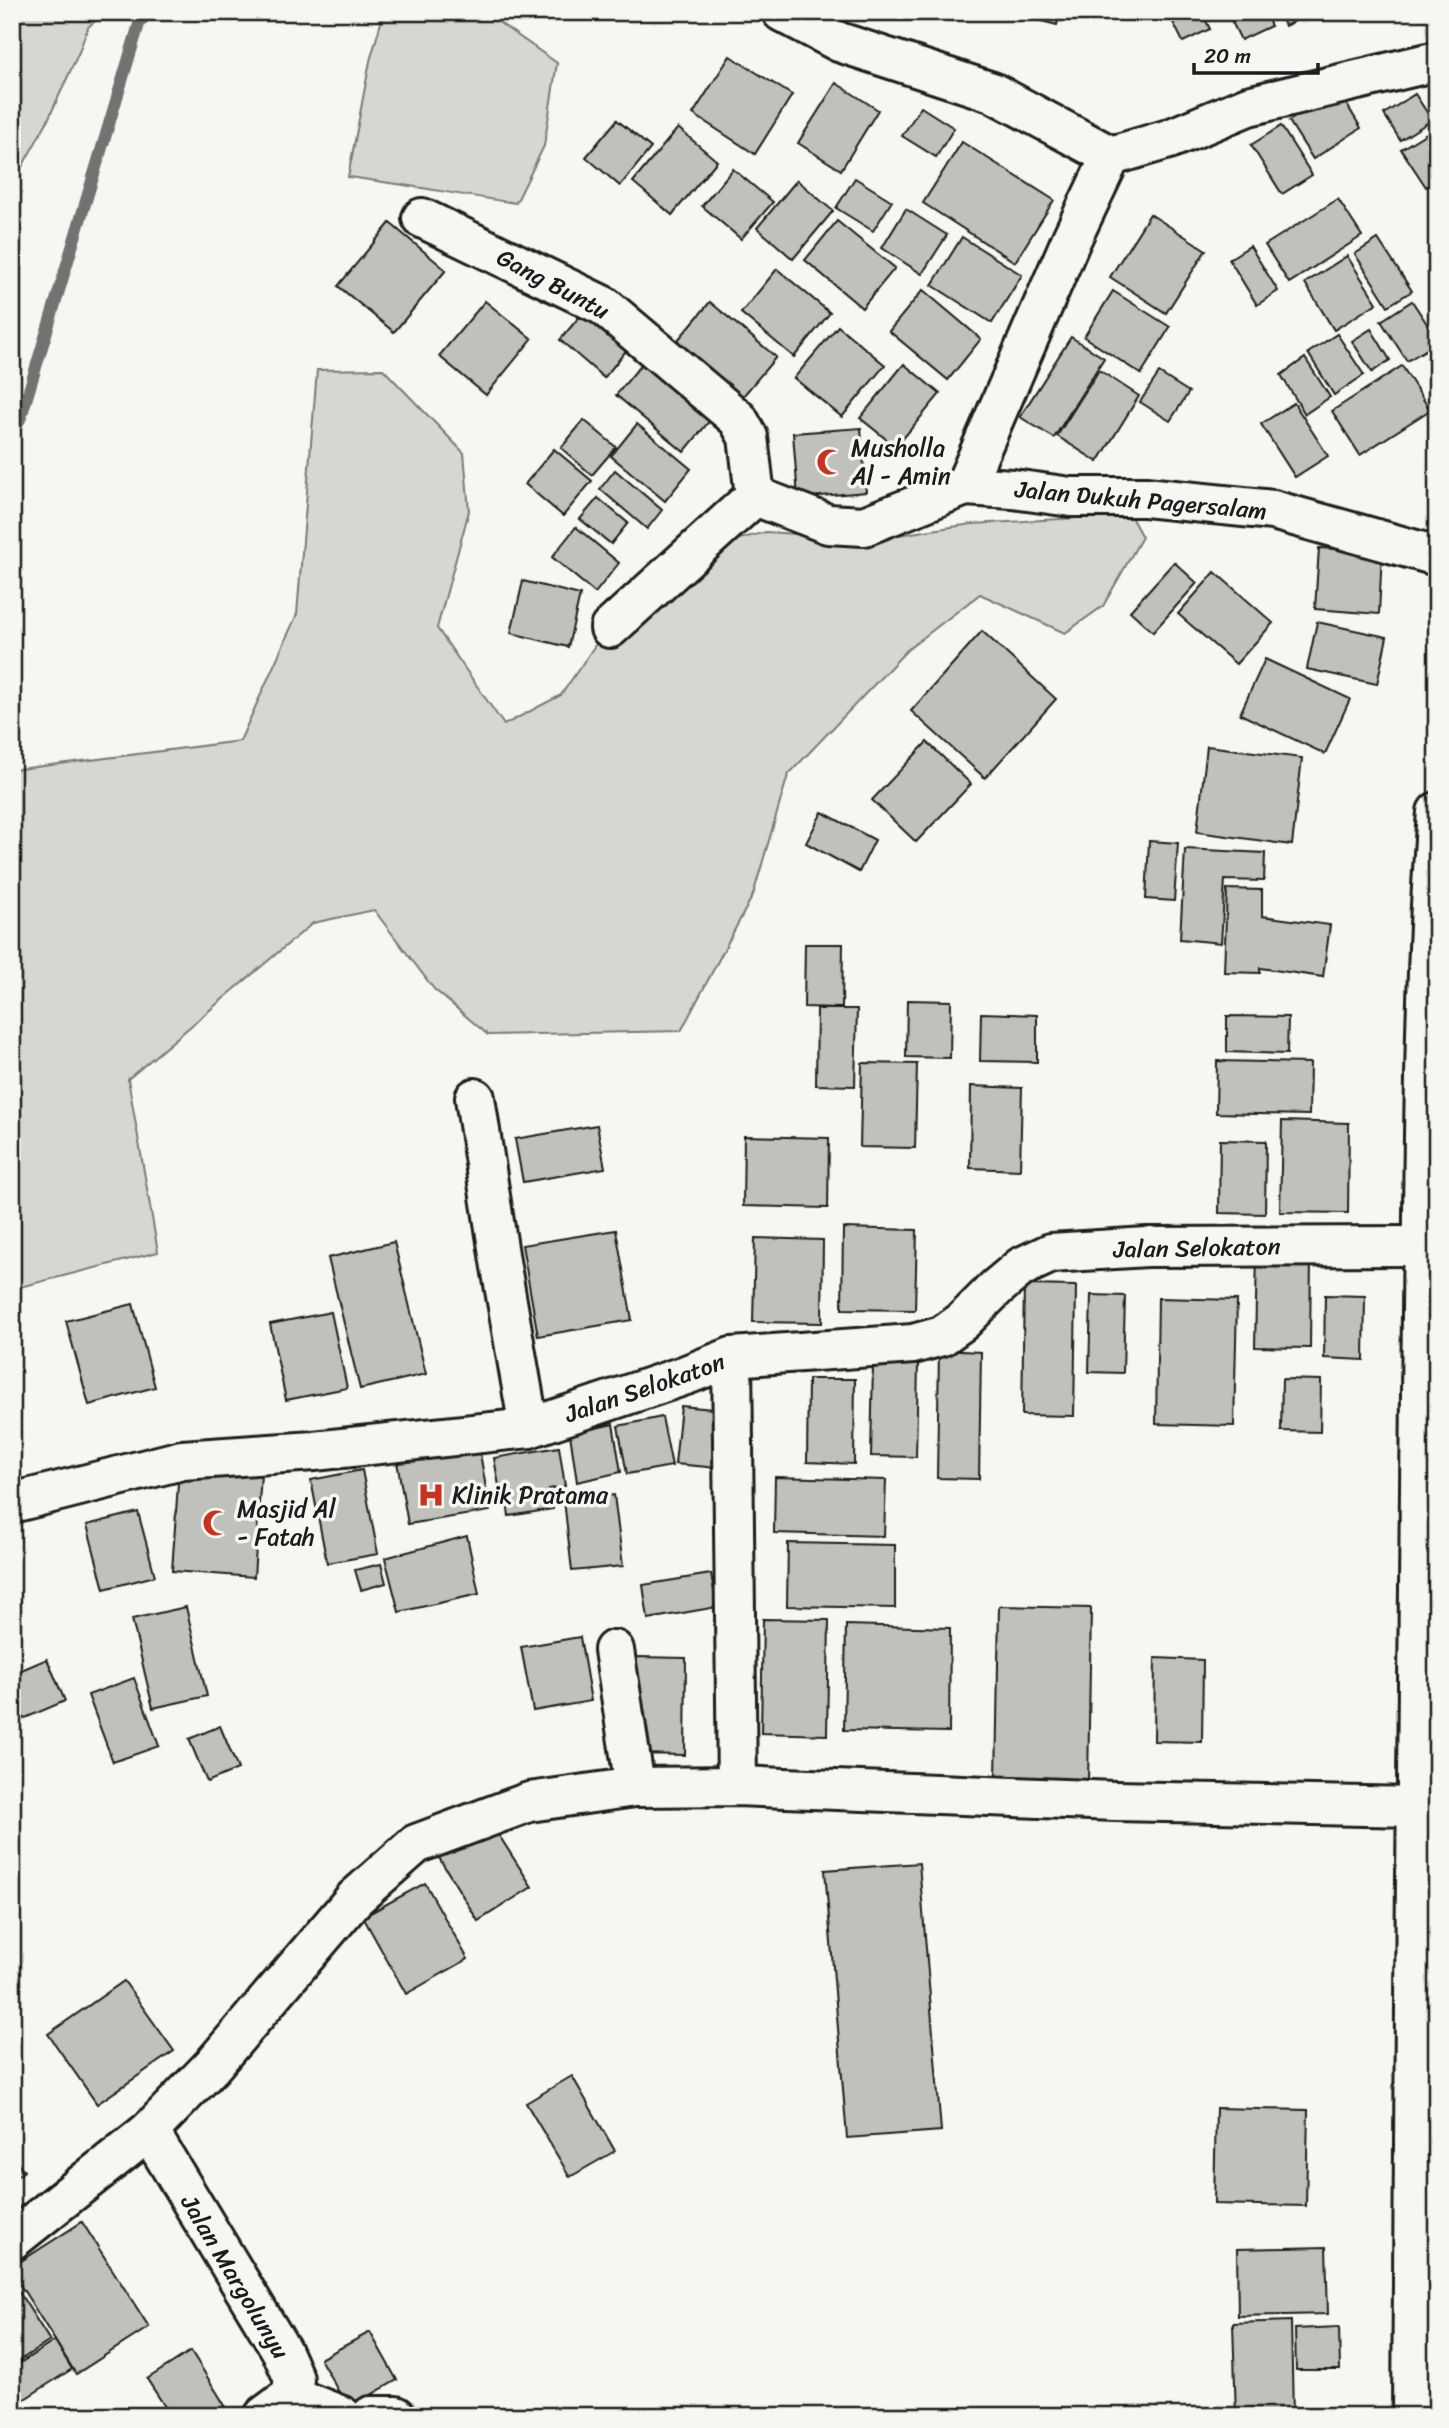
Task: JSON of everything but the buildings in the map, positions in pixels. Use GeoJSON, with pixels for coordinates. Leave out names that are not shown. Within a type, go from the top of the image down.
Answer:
{"type":"FeatureCollection","features":[{"type":"Feature","properties":{"kind":"street"},"geometry":{"type":"LineString","coordinates":[[782,12],[839,42],[992,92],[1111,156],[1169,139],[1248,106],[1437,61]]}},
{"type":"Feature","properties":{"kind":"street"},"geometry":{"type":"LineString","coordinates":[[965,486],[1111,156]]}},
{"type":"Feature","properties":{"kind":"street","name":"Gang Buntu"},"geometry":{"type":"LineString","coordinates":[[422,218],[604,306],[738,419],[748,437],[755,496]]}},
{"type":"Feature","properties":{"kind":"street","name":"Jalan Dukuh Pagersalam"},"geometry":{"type":"LineString","coordinates":[[755,496],[828,524],[864,526],[965,486],[1013,489],[1071,498],[1145,497],[1273,510],[1437,556]]}},
{"type":"Feature","properties":{"kind":"street"},"geometry":{"type":"LineString","coordinates":[[610,628],[755,496]]}},
{"type":"Feature","properties":{"kind":"street"},"geometry":{"type":"LineString","coordinates":[[1412,2416],[1425,1049],[1430,894],[1436,833]]}},
{"type":"Feature","properties":{"kind":"street"},"geometry":{"type":"LineString","coordinates":[[474,1098],[529,1428]]}},
{"type":"Feature","properties":{"kind":"street","name":"Jalan Selokaton"},"geometry":{"type":"LineString","coordinates":[[12,1503],[182,1460],[314,1451],[529,1428],[732,1357],[913,1344],[942,1336],[963,1321],[1021,1267],[1051,1253],[1147,1247],[1423,1246]]}},
{"type":"Feature","properties":{"kind":"street"},"geometry":{"type":"LineString","coordinates":[[732,1357],[737,1786]]}},
{"type":"Feature","properties":{"kind":"street"},"geometry":{"type":"LineString","coordinates":[[614,1650],[635,1787]]}},
{"type":"Feature","properties":{"kind":"street"},"geometry":{"type":"LineString","coordinates":[[12,2239],[149,2131],[212,2066],[355,1898],[416,1844],[528,1802],[635,1787],[737,1786],[1115,1801],[1416,1807]]}},
{"type":"Feature","properties":{"kind":"street","name":"Jalan Margolunyu"},"geometry":{"type":"LineString","coordinates":[[149,2131],[281,2350],[294,2379],[277,2406]]}},
{"type":"Feature","properties":{"kind":"street"},"geometry":{"type":"LineString","coordinates":[[277,2406],[342,2416]]}},
{"type":"Feature","properties":{"kind":"street"},"geometry":{"type":"LineString","coordinates":[[371,2416],[396,2416]]}},
{"type":"Feature","properties":{"kind":"shaded area"},"geometry":{"type":"Polygon","coordinates":[[[12,12],[106,12],[88,27],[47,122],[12,185],[12,12]]]}},
{"type":"Feature","properties":{"kind":"shaded area"},"geometry":{"type":"Polygon","coordinates":[[[384,12],[493,12],[494,19],[557,63],[544,146],[516,203],[348,177],[370,61],[384,12]]]}},
{"type":"Feature","properties":{"kind":"shaded area"},"geometry":{"type":"Polygon","coordinates":[[[383,369],[464,453],[469,511],[437,628],[504,725],[561,695],[652,562],[766,532],[871,539],[972,524],[1130,515],[1142,537],[1103,606],[1065,633],[980,594],[907,650],[788,775],[753,895],[681,1031],[488,1035],[434,989],[374,910],[313,923],[128,1079],[158,1252],[12,1289],[12,770],[240,741],[297,614],[317,370],[383,369]]]}},
{"type":"Feature","properties":{"kind":"waterway"},"geometry":{"type":"LineString","coordinates":[[12,435],[21,417],[140,21],[151,12]]}},
{"type":"Feature","properties":{"kind":"place","name":"Musholla Al - Amin"},"geometry":{"type":"Point","coordinates":[830,462]}},
{"type":"Feature","properties":{"kind":"place","name":"Klinik Pratama"},"geometry":{"type":"Point","coordinates":[431,1495]}},
{"type":"Feature","properties":{"kind":"place","name":"Masjid Al - Fatah"},"geometry":{"type":"Point","coordinates":[216,1523]}}]}
